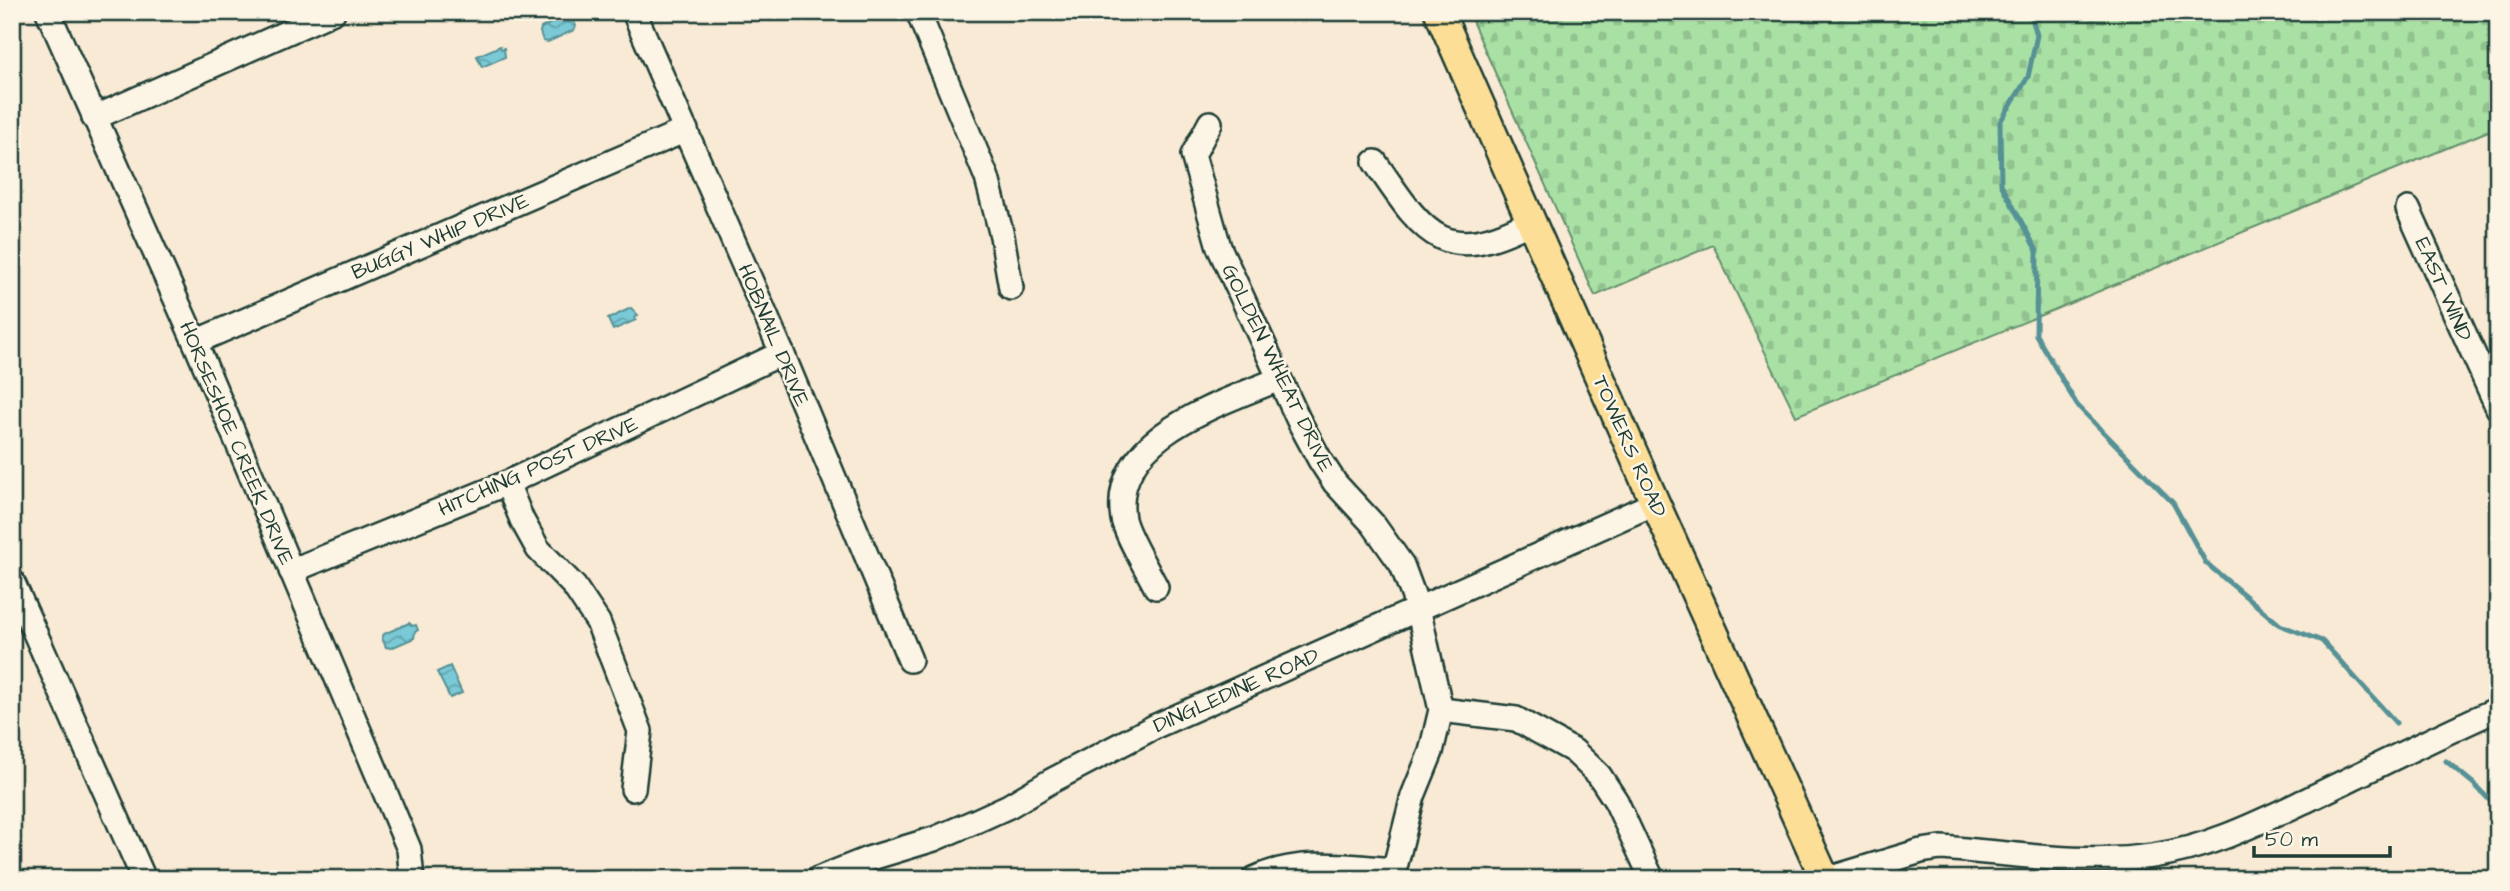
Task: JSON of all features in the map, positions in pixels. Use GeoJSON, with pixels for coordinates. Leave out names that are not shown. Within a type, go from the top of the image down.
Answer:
{"type":"FeatureCollection","features":[{"type":"Feature","properties":{"kind":"main road","name":"TOWERS ROAD"},"geometry":{"type":"LineString","coordinates":[[1439,12],[1655,503],[1827,879]]}},
{"type":"Feature","properties":{"kind":"street","name":"HORSESHOE CREEK DRIVE"},"geometry":{"type":"LineString","coordinates":[[48,12],[195,342],[409,849],[412,879]]}},
{"type":"Feature","properties":{"kind":"street"},"geometry":{"type":"LineString","coordinates":[[94,118],[333,12]]}},
{"type":"Feature","properties":{"kind":"street","name":"HOBNAIL DRIVE"},"geometry":{"type":"LineString","coordinates":[[634,12],[782,353],[910,660]]}},
{"type":"Feature","properties":{"kind":"street"},"geometry":{"type":"LineString","coordinates":[[918,12],[987,178],[1002,236],[1010,288]]}},
{"type":"Feature","properties":{"kind":"street","name":"GOLDEN WHEAT DRIVE"},"geometry":{"type":"LineString","coordinates":[[1210,123],[1193,155],[1219,247],[1279,379],[1320,460],[1335,482],[1373,524],[1402,565],[1418,608],[1441,710],[1431,752],[1413,796],[1392,874]]}},
{"type":"Feature","properties":{"kind":"street","name":"BUGGY WHIP DRIVE"},"geometry":{"type":"LineString","coordinates":[[195,342],[686,130]]}},
{"type":"Feature","properties":{"kind":"street"},"geometry":{"type":"LineString","coordinates":[[1375,162],[1419,222],[1431,232],[1457,244],[1473,244],[1502,236],[1532,221]]}},
{"type":"Feature","properties":{"kind":"street","name":"EAST WIND"},"geometry":{"type":"LineString","coordinates":[[2408,209],[2498,408]]}},
{"type":"Feature","properties":{"kind":"street","name":"HITCHING POST DRIVE"},"geometry":{"type":"LineString","coordinates":[[291,571],[507,483],[782,353]]}},
{"type":"Feature","properties":{"kind":"street"},"geometry":{"type":"LineString","coordinates":[[1156,587],[1124,522],[1122,504],[1125,486],[1136,463],[1146,448],[1164,432],[1279,379]]}},
{"type":"Feature","properties":{"kind":"street"},"geometry":{"type":"LineString","coordinates":[[507,483],[522,520],[538,549],[574,586],[598,622],[640,731],[634,789]]}},
{"type":"Feature","properties":{"kind":"street","name":"DINGLEDINE ROAD"},"geometry":{"type":"LineString","coordinates":[[818,879],[868,859],[934,839],[976,821],[1009,806],[1156,726],[1655,503]]}},
{"type":"Feature","properties":{"kind":"street"},"geometry":{"type":"LineString","coordinates":[[12,581],[144,879]]}},
{"type":"Feature","properties":{"kind":"street"},"geometry":{"type":"LineString","coordinates":[[1827,879],[1921,851],[1941,848],[2092,860],[2153,856],[2198,847],[2247,828],[2498,709]]}},
{"type":"Feature","properties":{"kind":"street"},"geometry":{"type":"LineString","coordinates":[[1441,710],[1516,719],[1574,751],[1599,775],[1616,801],[1652,879]]}},
{"type":"Feature","properties":{"kind":"street"},"geometry":{"type":"LineString","coordinates":[[1254,879],[1277,870],[1310,864],[1392,874]]}},
{"type":"Feature","properties":{"kind":"green space"},"geometry":{"type":"Polygon","coordinates":[[[1468,12],[2498,12],[2498,127],[1796,416],[1713,245],[1595,296],[1468,12]]]}},
{"type":"Feature","properties":{"kind":"water"},"geometry":{"type":"Polygon","coordinates":[[[556,12],[570,12],[576,26],[574,30],[548,42],[543,41],[541,28],[557,20],[556,12]]]}},
{"type":"Feature","properties":{"kind":"water"},"geometry":{"type":"Polygon","coordinates":[[[500,46],[501,49],[504,48],[505,57],[482,67],[477,56],[500,46]]]}},
{"type":"Feature","properties":{"kind":"water"},"geometry":{"type":"Polygon","coordinates":[[[631,308],[638,315],[636,320],[613,330],[608,319],[631,308]]]}},
{"type":"Feature","properties":{"kind":"water"},"geometry":{"type":"Polygon","coordinates":[[[409,623],[416,625],[418,630],[414,638],[391,648],[386,647],[382,638],[384,634],[409,623]]]}},
{"type":"Feature","properties":{"kind":"water"},"geometry":{"type":"Polygon","coordinates":[[[450,666],[462,693],[450,698],[437,672],[450,666]]]}},
{"type":"Feature","properties":{"kind":"waterway"},"geometry":{"type":"LineString","coordinates":[[2030,12],[2037,35],[2028,77],[2000,122],[2001,184],[2037,251],[2036,335],[2077,405],[2173,503],[2206,563],[2280,625],[2322,641],[2396,723]]}},
{"type":"Feature","properties":{"kind":"waterway"},"geometry":{"type":"LineString","coordinates":[[2446,761],[2498,809]]}},
{"type":"Feature","properties":{"kind":"waterway"},"geometry":{"type":"LineString","coordinates":[[351,874],[351,879]]}}]}
